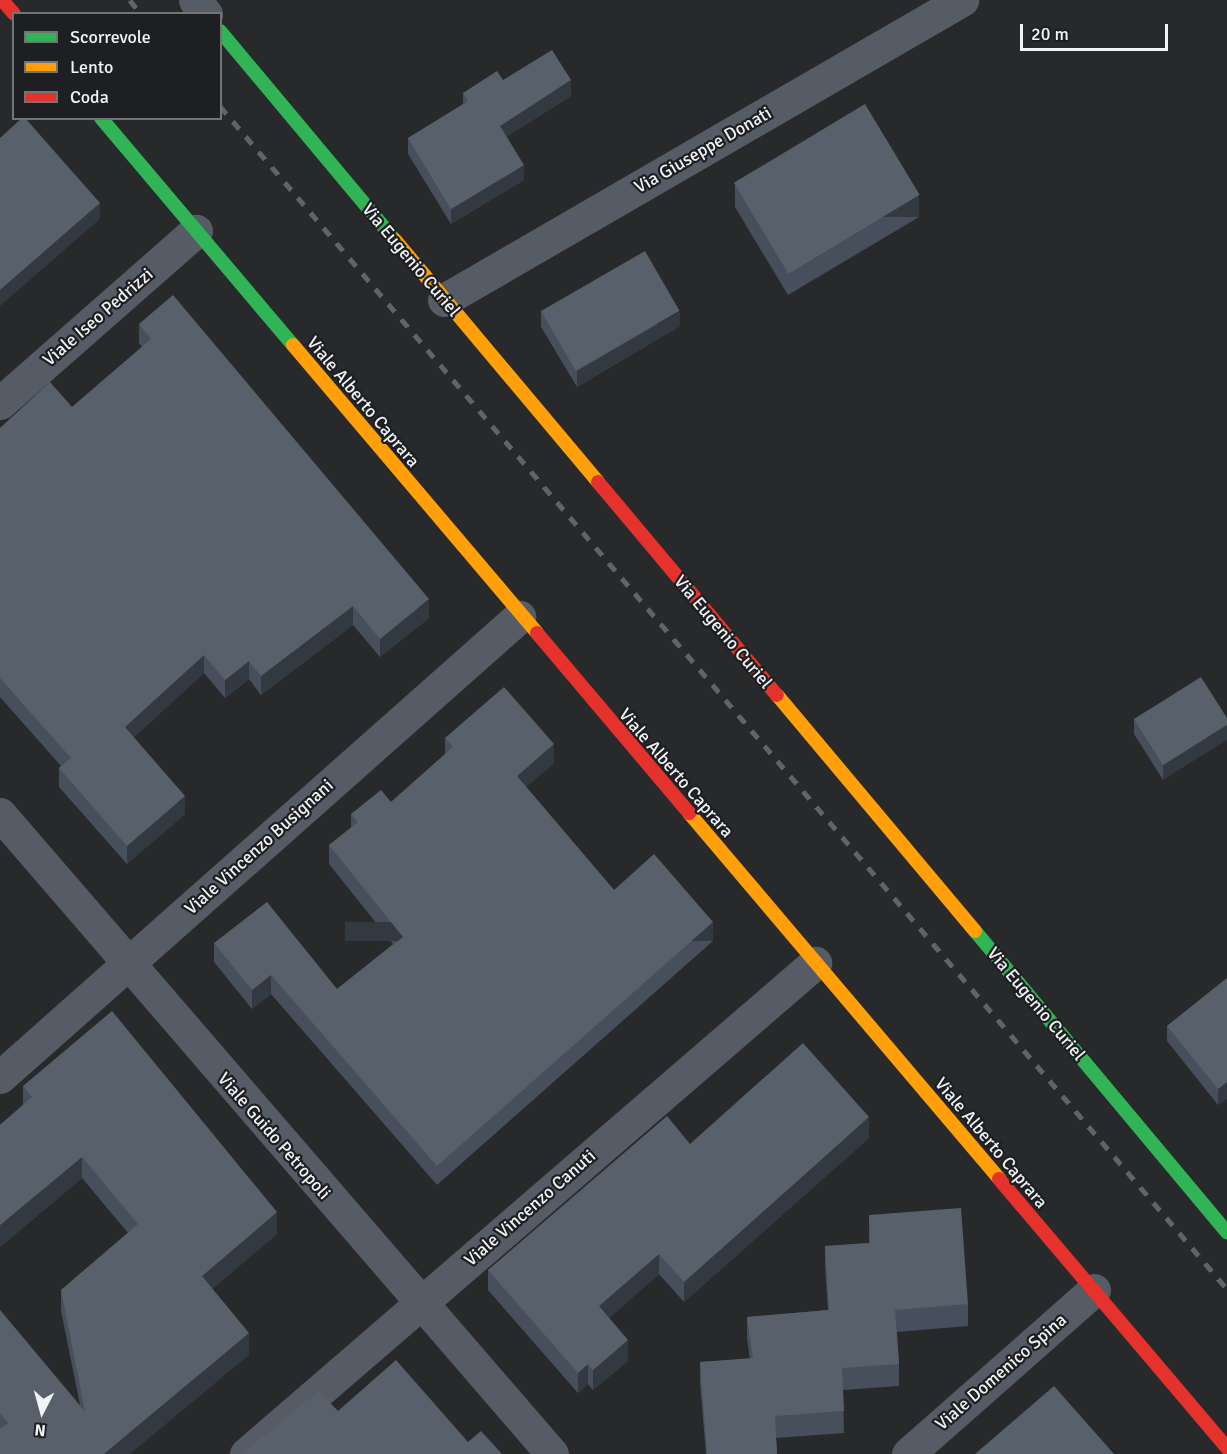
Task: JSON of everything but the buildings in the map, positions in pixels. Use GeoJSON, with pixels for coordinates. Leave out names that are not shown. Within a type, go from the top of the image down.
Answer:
{"type":"FeatureCollection","features":[{"type":"Feature","properties":{"kind":"street"},"geometry":{"type":"LineString","coordinates":[[2,0],[12,12]]}},
{"type":"Feature","properties":{"kind":"street"},"geometry":{"type":"LineString","coordinates":[[195,0],[204,12]]}},
{"type":"Feature","properties":{"kind":"street","name":"Via Giuseppe Donati"},"geometry":{"type":"LineString","coordinates":[[444,300],[962,0]]}},
{"type":"Feature","properties":{"kind":"street","name":"Via Eugenio Curiel"},"geometry":{"type":"LineString","coordinates":[[222,33],[1227,1232]]}},
{"type":"Feature","properties":{"kind":"street","name":"Viale Alberto Caprara"},"geometry":{"type":"LineString","coordinates":[[103,120],[519,617],[1227,1448]]}},
{"type":"Feature","properties":{"kind":"street","name":"Viale Iseo Pedrizzi"},"geometry":{"type":"LineString","coordinates":[[0,403],[196,231]]}},
{"type":"Feature","properties":{"kind":"street","name":"Viale Vincenzo Busignani"},"geometry":{"type":"LineString","coordinates":[[0,1077],[519,617]]}},
{"type":"Feature","properties":{"kind":"street","name":"Viale Guido Petropoli"},"geometry":{"type":"LineString","coordinates":[[0,814],[126,966],[552,1454]]}},
{"type":"Feature","properties":{"kind":"street","name":"Viale Vincenzo Canuti"},"geometry":{"type":"LineString","coordinates":[[246,1454],[815,963]]}},
{"type":"Feature","properties":{"kind":"street","name":"Viale Domenico Spina"},"geometry":{"type":"LineString","coordinates":[[908,1454],[1094,1290]]}},
{"type":"Feature","properties":{"kind":"railway"},"geometry":{"type":"LineString","coordinates":[[130,0],[139,12]]}},
{"type":"Feature","properties":{"kind":"railway"},"geometry":{"type":"LineString","coordinates":[[222,108],[1227,1289]]}},
{"type":"Feature","properties":{"kind":"traffic: fast"},"geometry":{"type":"LineString","coordinates":[[222,33],[395,240]]}},
{"type":"Feature","properties":{"kind":"traffic: fast"},"geometry":{"type":"LineString","coordinates":[[103,120],[293,345]]}},
{"type":"Feature","properties":{"kind":"traffic: fast"},"geometry":{"type":"LineString","coordinates":[[975,931],[1227,1232]]}},
{"type":"Feature","properties":{"kind":"traffic: slow"},"geometry":{"type":"LineString","coordinates":[[395,240],[598,482]]}},
{"type":"Feature","properties":{"kind":"traffic: slow"},"geometry":{"type":"LineString","coordinates":[[293,345],[537,633]]}},
{"type":"Feature","properties":{"kind":"traffic: slow"},"geometry":{"type":"LineString","coordinates":[[777,695],[975,931]]}},
{"type":"Feature","properties":{"kind":"traffic: slow"},"geometry":{"type":"LineString","coordinates":[[689,813],[999,1179]]}},
{"type":"Feature","properties":{"kind":"traffic: jam"},"geometry":{"type":"LineString","coordinates":[[2,0],[12,12]]}},
{"type":"Feature","properties":{"kind":"traffic: jam"},"geometry":{"type":"LineString","coordinates":[[598,482],[777,695]]}},
{"type":"Feature","properties":{"kind":"traffic: jam"},"geometry":{"type":"LineString","coordinates":[[537,633],[689,813]]}},
{"type":"Feature","properties":{"kind":"traffic: jam"},"geometry":{"type":"LineString","coordinates":[[999,1179],[1227,1448]]}}]}
